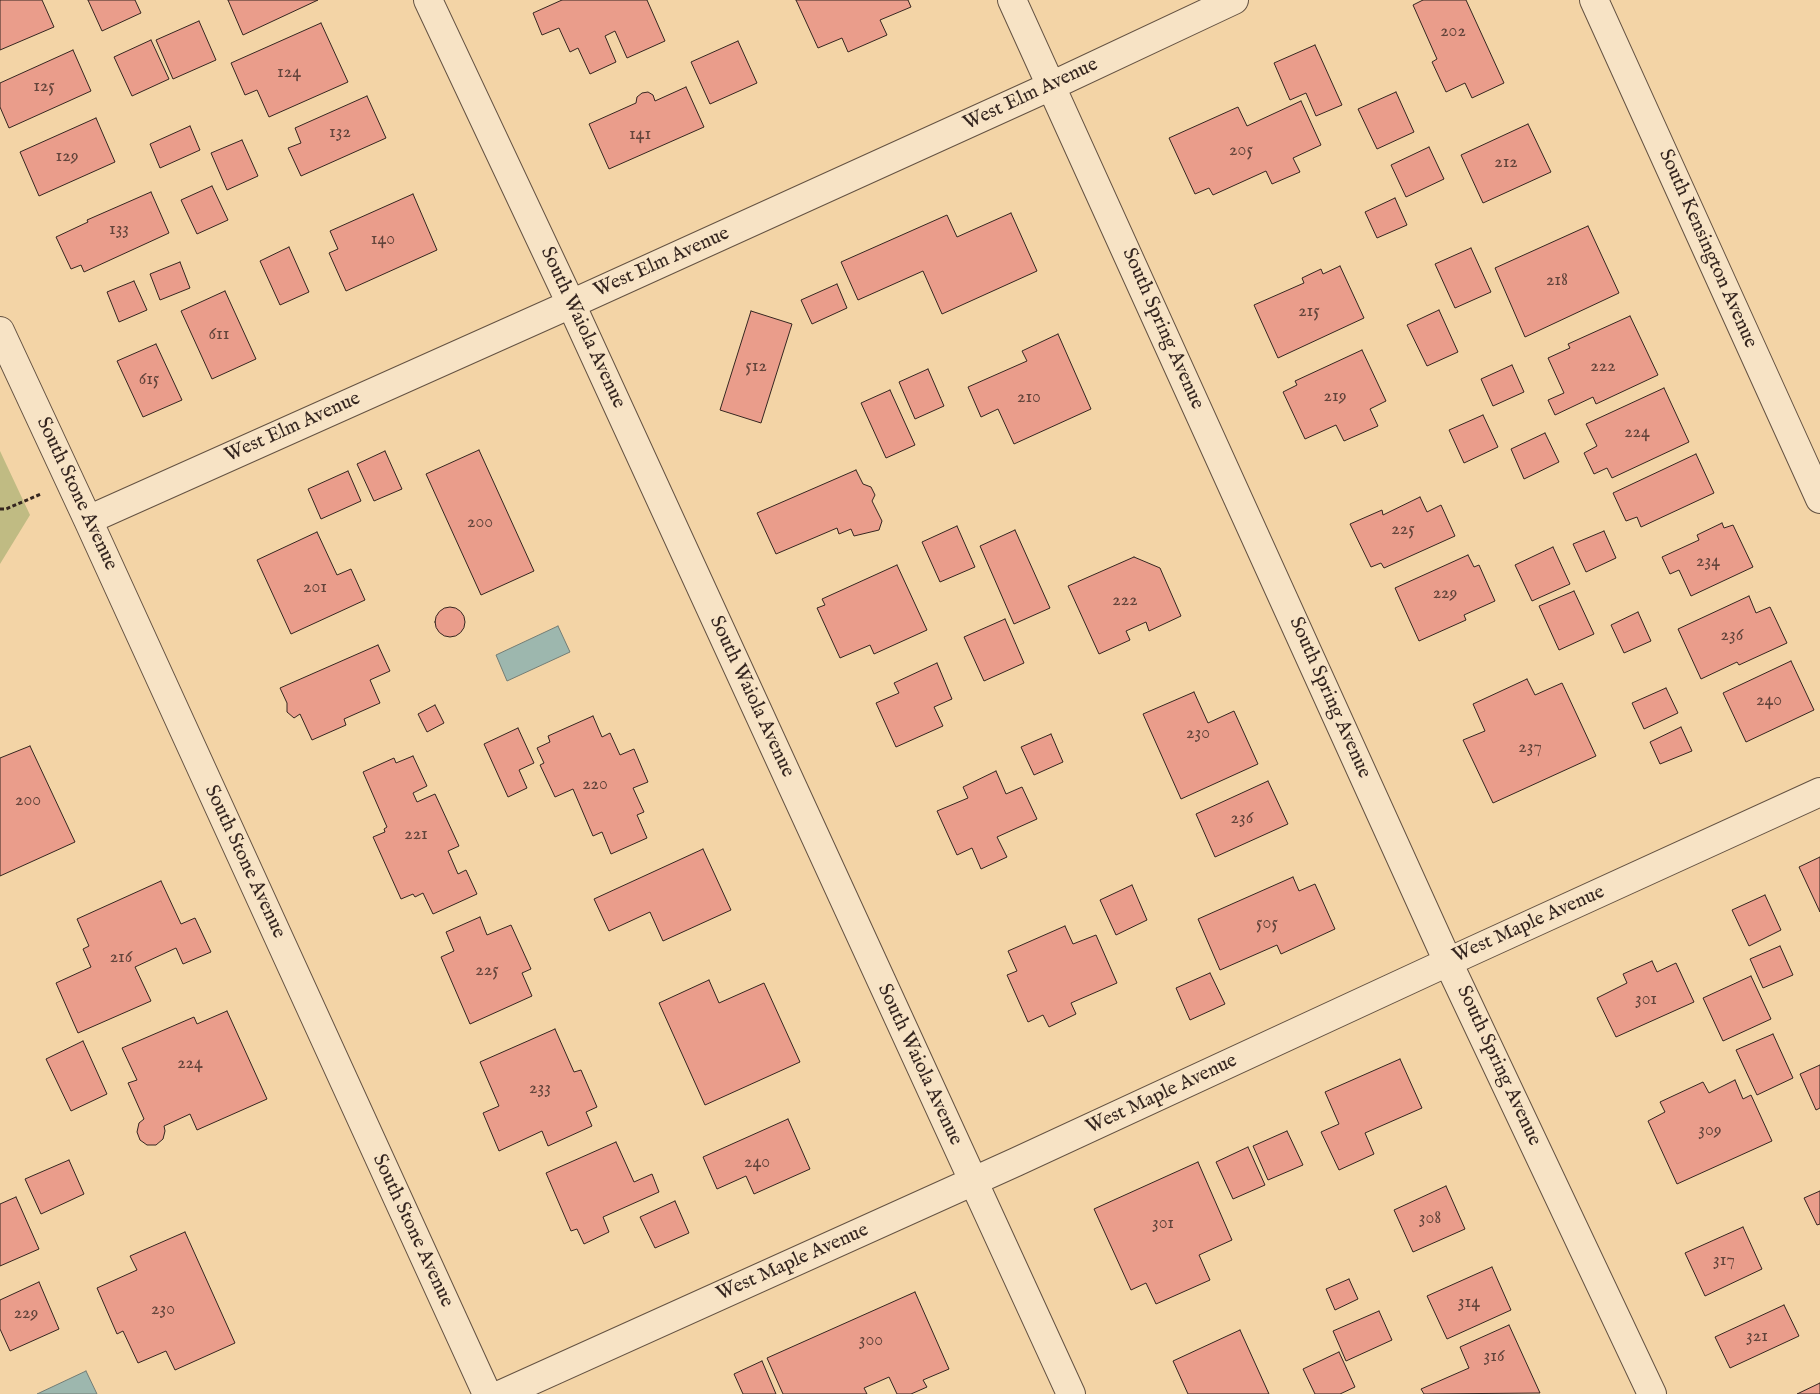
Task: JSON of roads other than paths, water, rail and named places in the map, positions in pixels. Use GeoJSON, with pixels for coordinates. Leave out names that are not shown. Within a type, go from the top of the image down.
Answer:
{"type":"FeatureCollection","features":[{"type":"Feature","properties":{"kind":"street","name":"South Waiola Avenue"},"geometry":{"type":"LineString","coordinates":[[428,0],[571,304],[1071,1394]]}},
{"type":"Feature","properties":{"kind":"street","name":"South Spring Avenue"},"geometry":{"type":"LineString","coordinates":[[1012,0],[1448,962],[1652,1394]]}},
{"type":"Feature","properties":{"kind":"street","name":"West Elm Avenue"},"geometry":{"type":"LineString","coordinates":[[88,520],[571,304],[1051,86],[1234,0]]}},
{"type":"Feature","properties":{"kind":"street","name":"South Kensington Avenue"},"geometry":{"type":"LineString","coordinates":[[1594,0],[1820,499]]}},
{"type":"Feature","properties":{"kind":"street","name":"South Stone Avenue"},"geometry":{"type":"LineString","coordinates":[[0,332],[70,480],[487,1394]]}},
{"type":"Feature","properties":{"kind":"street","name":"West Maple Avenue"},"geometry":{"type":"LineString","coordinates":[[502,1394],[973,1182],[1820,792]]}},
{"type":"Feature","properties":{"kind":"water"},"geometry":{"type":"Polygon","coordinates":[[[558,626],[570,652],[507,681],[496,655],[558,626]]]}},
{"type":"Feature","properties":{"kind":"water"},"geometry":{"type":"Polygon","coordinates":[[[86,1371],[97,1394],[37,1394],[86,1371]]]}}]}
